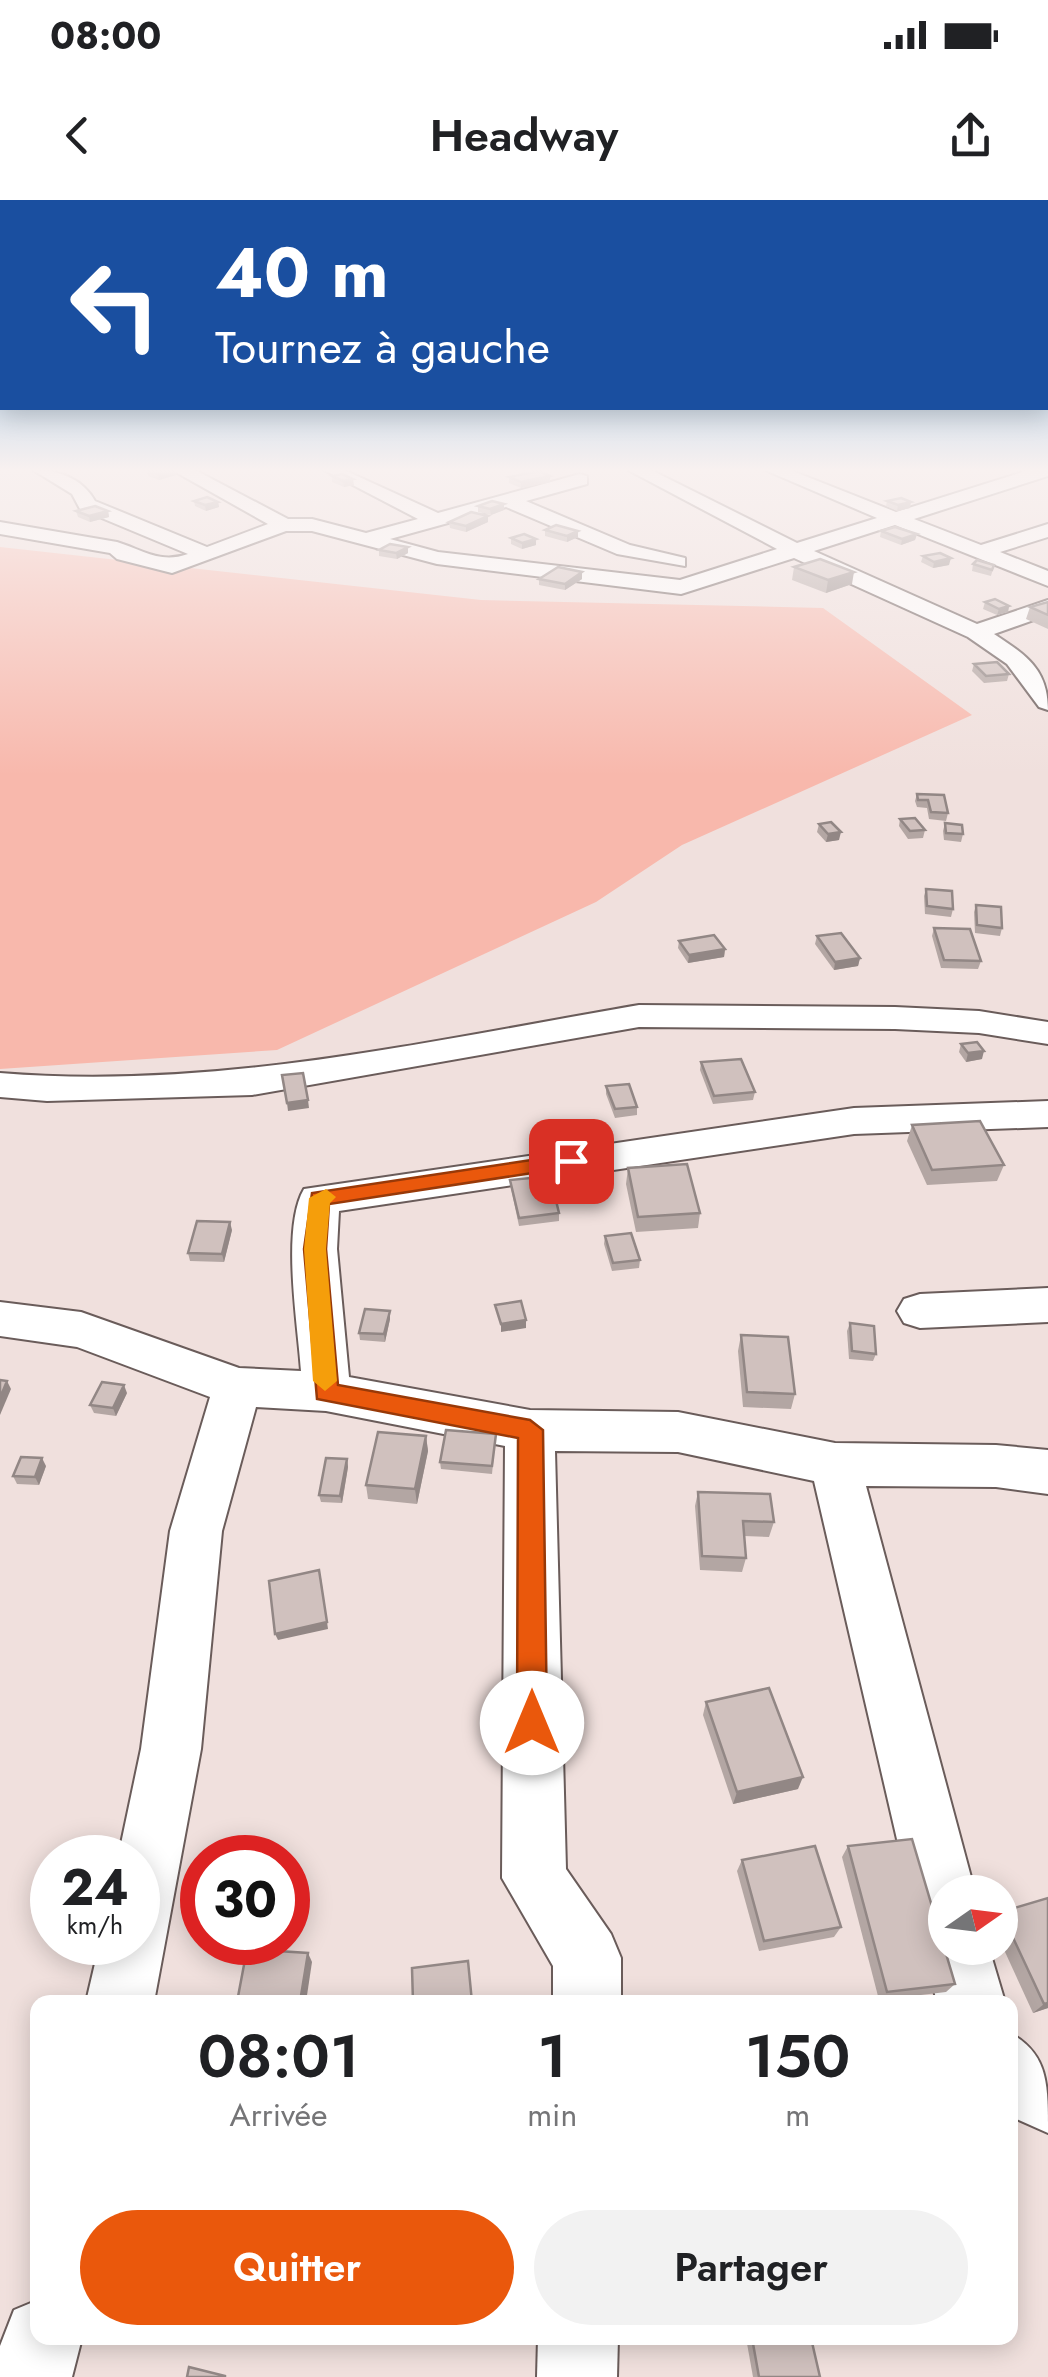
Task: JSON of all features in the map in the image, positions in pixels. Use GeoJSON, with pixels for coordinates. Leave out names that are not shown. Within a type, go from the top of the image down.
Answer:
{"type":"FeatureCollection","features":[{"type":"Feature","properties":{"kind":"street"},"geometry":{"type":"LineString","coordinates":[[551,572],[681,587],[720,572]]}},
{"type":"Feature","properties":{"kind":"street"},"geometry":{"type":"LineString","coordinates":[[842,572],[976,632],[1036,665],[1048,702]]}},
{"type":"Feature","properties":{"kind":"street"},"geometry":{"type":"LineString","coordinates":[[976,632],[1048,607]]}},
{"type":"Feature","properties":{"kind":"street"},"geometry":{"type":"LineString","coordinates":[[0,1085],[47,1089],[252,1083],[639,1016],[895,1018],[979,1022],[1048,1033]]}},
{"type":"Feature","properties":{"kind":"street"},"geometry":{"type":"LineString","coordinates":[[326,1392],[315,1249],[319,1198],[854,1121],[1041,1117]]}},
{"type":"Feature","properties":{"kind":"street"},"geometry":{"type":"LineString","coordinates":[[920,1311],[1048,1304]]}},
{"type":"Feature","properties":{"kind":"street"},"geometry":{"type":"LineString","coordinates":[[0,1319],[81,1330],[237,1386],[326,1392],[530,1430],[678,1432],[836,1464],[996,1466],[1048,1472]]}},
{"type":"Feature","properties":{"kind":"street"},"geometry":{"type":"LineString","coordinates":[[154,1835],[170,1748],[196,1531],[237,1386]]}},
{"type":"Feature","properties":{"kind":"street"},"geometry":{"type":"LineString","coordinates":[[530,1430],[534,1878],[587,1958],[588,1995]]}},
{"type":"Feature","properties":{"kind":"street"},"geometry":{"type":"LineString","coordinates":[[836,1464],[938,1875]]}},
{"type":"Feature","properties":{"kind":"street"},"geometry":{"type":"LineString","coordinates":[[122,1995],[128,1965]]}},
{"type":"Feature","properties":{"kind":"street"},"geometry":{"type":"LineString","coordinates":[[961,1965],[969,1995]]}},
{"type":"Feature","properties":{"kind":"street"},"geometry":{"type":"LineString","coordinates":[[1018,2081],[1048,2097]]}},
{"type":"Feature","properties":{"kind":"street"},"geometry":{"type":"LineString","coordinates":[[32,2377],[40,2345]]}},
{"type":"Feature","properties":{"kind":"street"},"geometry":{"type":"LineString","coordinates":[[577,2377],[578,2345]]}},
{"type":"Feature","properties":{"kind":"shaded area"},"geometry":{"type":"Polygon","coordinates":[[[0,572],[223,572],[481,600],[823,608],[972,715],[682,845],[596,902],[277,1050],[0,1069],[0,572]]]}},
{"type":"Feature","properties":{"kind":"building"},"geometry":{"type":"Polygon","coordinates":[[[551,572],[582,572],[565,584],[539,579],[551,572]]]}},
{"type":"Feature","properties":{"kind":"building"},"geometry":{"type":"Polygon","coordinates":[[[806,572],[854,572],[828,580],[806,572]]]}},
{"type":"Feature","properties":{"kind":"building"},"geometry":{"type":"Polygon","coordinates":[[[995,599],[1009,606],[999,609],[985,602],[995,599]]]}},
{"type":"Feature","properties":{"kind":"building"},"geometry":{"type":"Polygon","coordinates":[[[1048,602],[1048,615],[1030,607],[1048,602]]]}},
{"type":"Feature","properties":{"kind":"building"},"geometry":{"type":"Polygon","coordinates":[[[997,662],[1009,674],[986,676],[974,664],[997,662]]]}},
{"type":"Feature","properties":{"kind":"building"},"geometry":{"type":"Polygon","coordinates":[[[917,794],[944,795],[948,813],[931,812],[928,800],[918,800],[917,794]]]}},
{"type":"Feature","properties":{"kind":"building"},"geometry":{"type":"Polygon","coordinates":[[[915,818],[925,830],[910,831],[900,819],[915,818]]]}},
{"type":"Feature","properties":{"kind":"building"},"geometry":{"type":"Polygon","coordinates":[[[831,822],[841,832],[828,834],[819,824],[831,822]]]}},
{"type":"Feature","properties":{"kind":"building"},"geometry":{"type":"Polygon","coordinates":[[[945,823],[962,825],[963,834],[946,833],[945,823]]]}},
{"type":"Feature","properties":{"kind":"building"},"geometry":{"type":"Polygon","coordinates":[[[926,889],[952,891],[953,909],[927,906],[926,889]]]}},
{"type":"Feature","properties":{"kind":"building"},"geometry":{"type":"Polygon","coordinates":[[[976,905],[1001,907],[1002,928],[977,925],[976,905]]]}},
{"type":"Feature","properties":{"kind":"building"},"geometry":{"type":"Polygon","coordinates":[[[934,928],[970,929],[981,961],[944,960],[934,928]]]}},
{"type":"Feature","properties":{"kind":"building"},"geometry":{"type":"Polygon","coordinates":[[[841,933],[860,958],[835,962],[817,936],[841,933]]]}},
{"type":"Feature","properties":{"kind":"building"},"geometry":{"type":"Polygon","coordinates":[[[714,935],[725,949],[689,955],[679,941],[714,935]]]}},
{"type":"Feature","properties":{"kind":"building"},"geometry":{"type":"Polygon","coordinates":[[[977,1042],[984,1051],[968,1053],[961,1044],[977,1042]]]}},
{"type":"Feature","properties":{"kind":"building"},"geometry":{"type":"Polygon","coordinates":[[[741,1059],[755,1092],[714,1096],[701,1062],[741,1059]]]}},
{"type":"Feature","properties":{"kind":"building"},"geometry":{"type":"Polygon","coordinates":[[[303,1073],[308,1100],[287,1103],[282,1075],[303,1073]]]}},
{"type":"Feature","properties":{"kind":"building"},"geometry":{"type":"Polygon","coordinates":[[[629,1084],[637,1107],[615,1109],[606,1086],[629,1084]]]}},
{"type":"Feature","properties":{"kind":"building"},"geometry":{"type":"Polygon","coordinates":[[[980,1121],[1004,1165],[932,1170],[912,1125],[980,1121]]]}},
{"type":"Feature","properties":{"kind":"building"},"geometry":{"type":"Polygon","coordinates":[[[687,1164],[700,1213],[638,1217],[628,1168],[687,1164]]]}},
{"type":"Feature","properties":{"kind":"building"},"geometry":{"type":"Polygon","coordinates":[[[550,1176],[559,1213],[519,1218],[510,1180],[550,1176]]]}},
{"type":"Feature","properties":{"kind":"building"},"geometry":{"type":"Polygon","coordinates":[[[197,1221],[230,1222],[222,1254],[188,1253],[197,1221]]]}},
{"type":"Feature","properties":{"kind":"building"},"geometry":{"type":"Polygon","coordinates":[[[631,1233],[640,1260],[613,1263],[605,1236],[631,1233]]]}},
{"type":"Feature","properties":{"kind":"building"},"geometry":{"type":"Polygon","coordinates":[[[521,1301],[526,1320],[501,1324],[495,1305],[521,1301]]]}},
{"type":"Feature","properties":{"kind":"building"},"geometry":{"type":"Polygon","coordinates":[[[365,1309],[390,1311],[384,1334],[359,1333],[365,1309]]]}},
{"type":"Feature","properties":{"kind":"building"},"geometry":{"type":"Polygon","coordinates":[[[850,1323],[874,1326],[876,1354],[852,1351],[850,1323]]]}},
{"type":"Feature","properties":{"kind":"building"},"geometry":{"type":"Polygon","coordinates":[[[741,1335],[788,1337],[795,1394],[747,1392],[741,1335]]]}},
{"type":"Feature","properties":{"kind":"building"},"geometry":{"type":"Polygon","coordinates":[[[0,1380],[7,1381],[0,1398],[0,1380]]]}},
{"type":"Feature","properties":{"kind":"building"},"geometry":{"type":"Polygon","coordinates":[[[102,1382],[124,1385],[113,1408],[90,1405],[102,1382]]]}},
{"type":"Feature","properties":{"kind":"building"},"geometry":{"type":"Polygon","coordinates":[[[446,1430],[496,1434],[492,1466],[440,1462],[446,1430]]]}},
{"type":"Feature","properties":{"kind":"building"},"geometry":{"type":"Polygon","coordinates":[[[378,1432],[426,1436],[415,1489],[366,1485],[378,1432]]]}},
{"type":"Feature","properties":{"kind":"building"},"geometry":{"type":"Polygon","coordinates":[[[21,1457],[42,1458],[35,1477],[13,1476],[21,1457]]]}},
{"type":"Feature","properties":{"kind":"building"},"geometry":{"type":"Polygon","coordinates":[[[326,1458],[347,1459],[340,1496],[319,1495],[326,1458]]]}},
{"type":"Feature","properties":{"kind":"building"},"geometry":{"type":"Polygon","coordinates":[[[698,1492],[770,1494],[774,1522],[743,1521],[746,1558],[702,1556],[698,1492]]]}},
{"type":"Feature","properties":{"kind":"building"},"geometry":{"type":"Polygon","coordinates":[[[319,1570],[327,1622],[275,1634],[269,1581],[319,1570]]]}},
{"type":"Feature","properties":{"kind":"building"},"geometry":{"type":"Polygon","coordinates":[[[769,1688],[803,1777],[737,1792],[706,1702],[769,1688]]]}},
{"type":"Feature","properties":{"kind":"building"},"geometry":{"type":"Polygon","coordinates":[[[912,1839],[928,1893],[928,1965],[949,1965],[955,1984],[887,1992],[848,1846],[912,1839]]]}},
{"type":"Feature","properties":{"kind":"building"},"geometry":{"type":"Polygon","coordinates":[[[815,1846],[841,1927],[764,1941],[742,1860],[815,1846]]]}},
{"type":"Feature","properties":{"kind":"building"},"geometry":{"type":"Polygon","coordinates":[[[1048,1898],[1048,2003],[1044,2004],[1018,1948],[1018,1907],[1048,1898]]]}},
{"type":"Feature","properties":{"kind":"building"},"geometry":{"type":"Polygon","coordinates":[[[468,1961],[471,1995],[413,1995],[412,1968],[468,1961]]]}},
{"type":"Feature","properties":{"kind":"building"},"geometry":{"type":"Polygon","coordinates":[[[244,1965],[306,1965],[301,1995],[238,1995],[244,1965]]]}},
{"type":"Feature","properties":{"kind":"building"},"geometry":{"type":"Polygon","coordinates":[[[753,2345],[813,2345],[820,2377],[759,2377],[753,2345]]]}},
{"type":"Feature","properties":{"kind":"building"},"geometry":{"type":"Polygon","coordinates":[[[189,2367],[225,2376],[225,2377],[187,2377],[189,2367]]]}},
{"type":"Feature","properties":{"kind":"slow traffic"},"geometry":{"type":"LineString","coordinates":[[325,1381],[315,1249],[319,1198],[326,1197]]}},
{"type":"Feature","properties":{"kind":"route"},"geometry":{"type":"LineString","coordinates":[[532,1723],[530,1430],[326,1392],[315,1249],[319,1198],[350,1190],[571,1161]]}}]}
